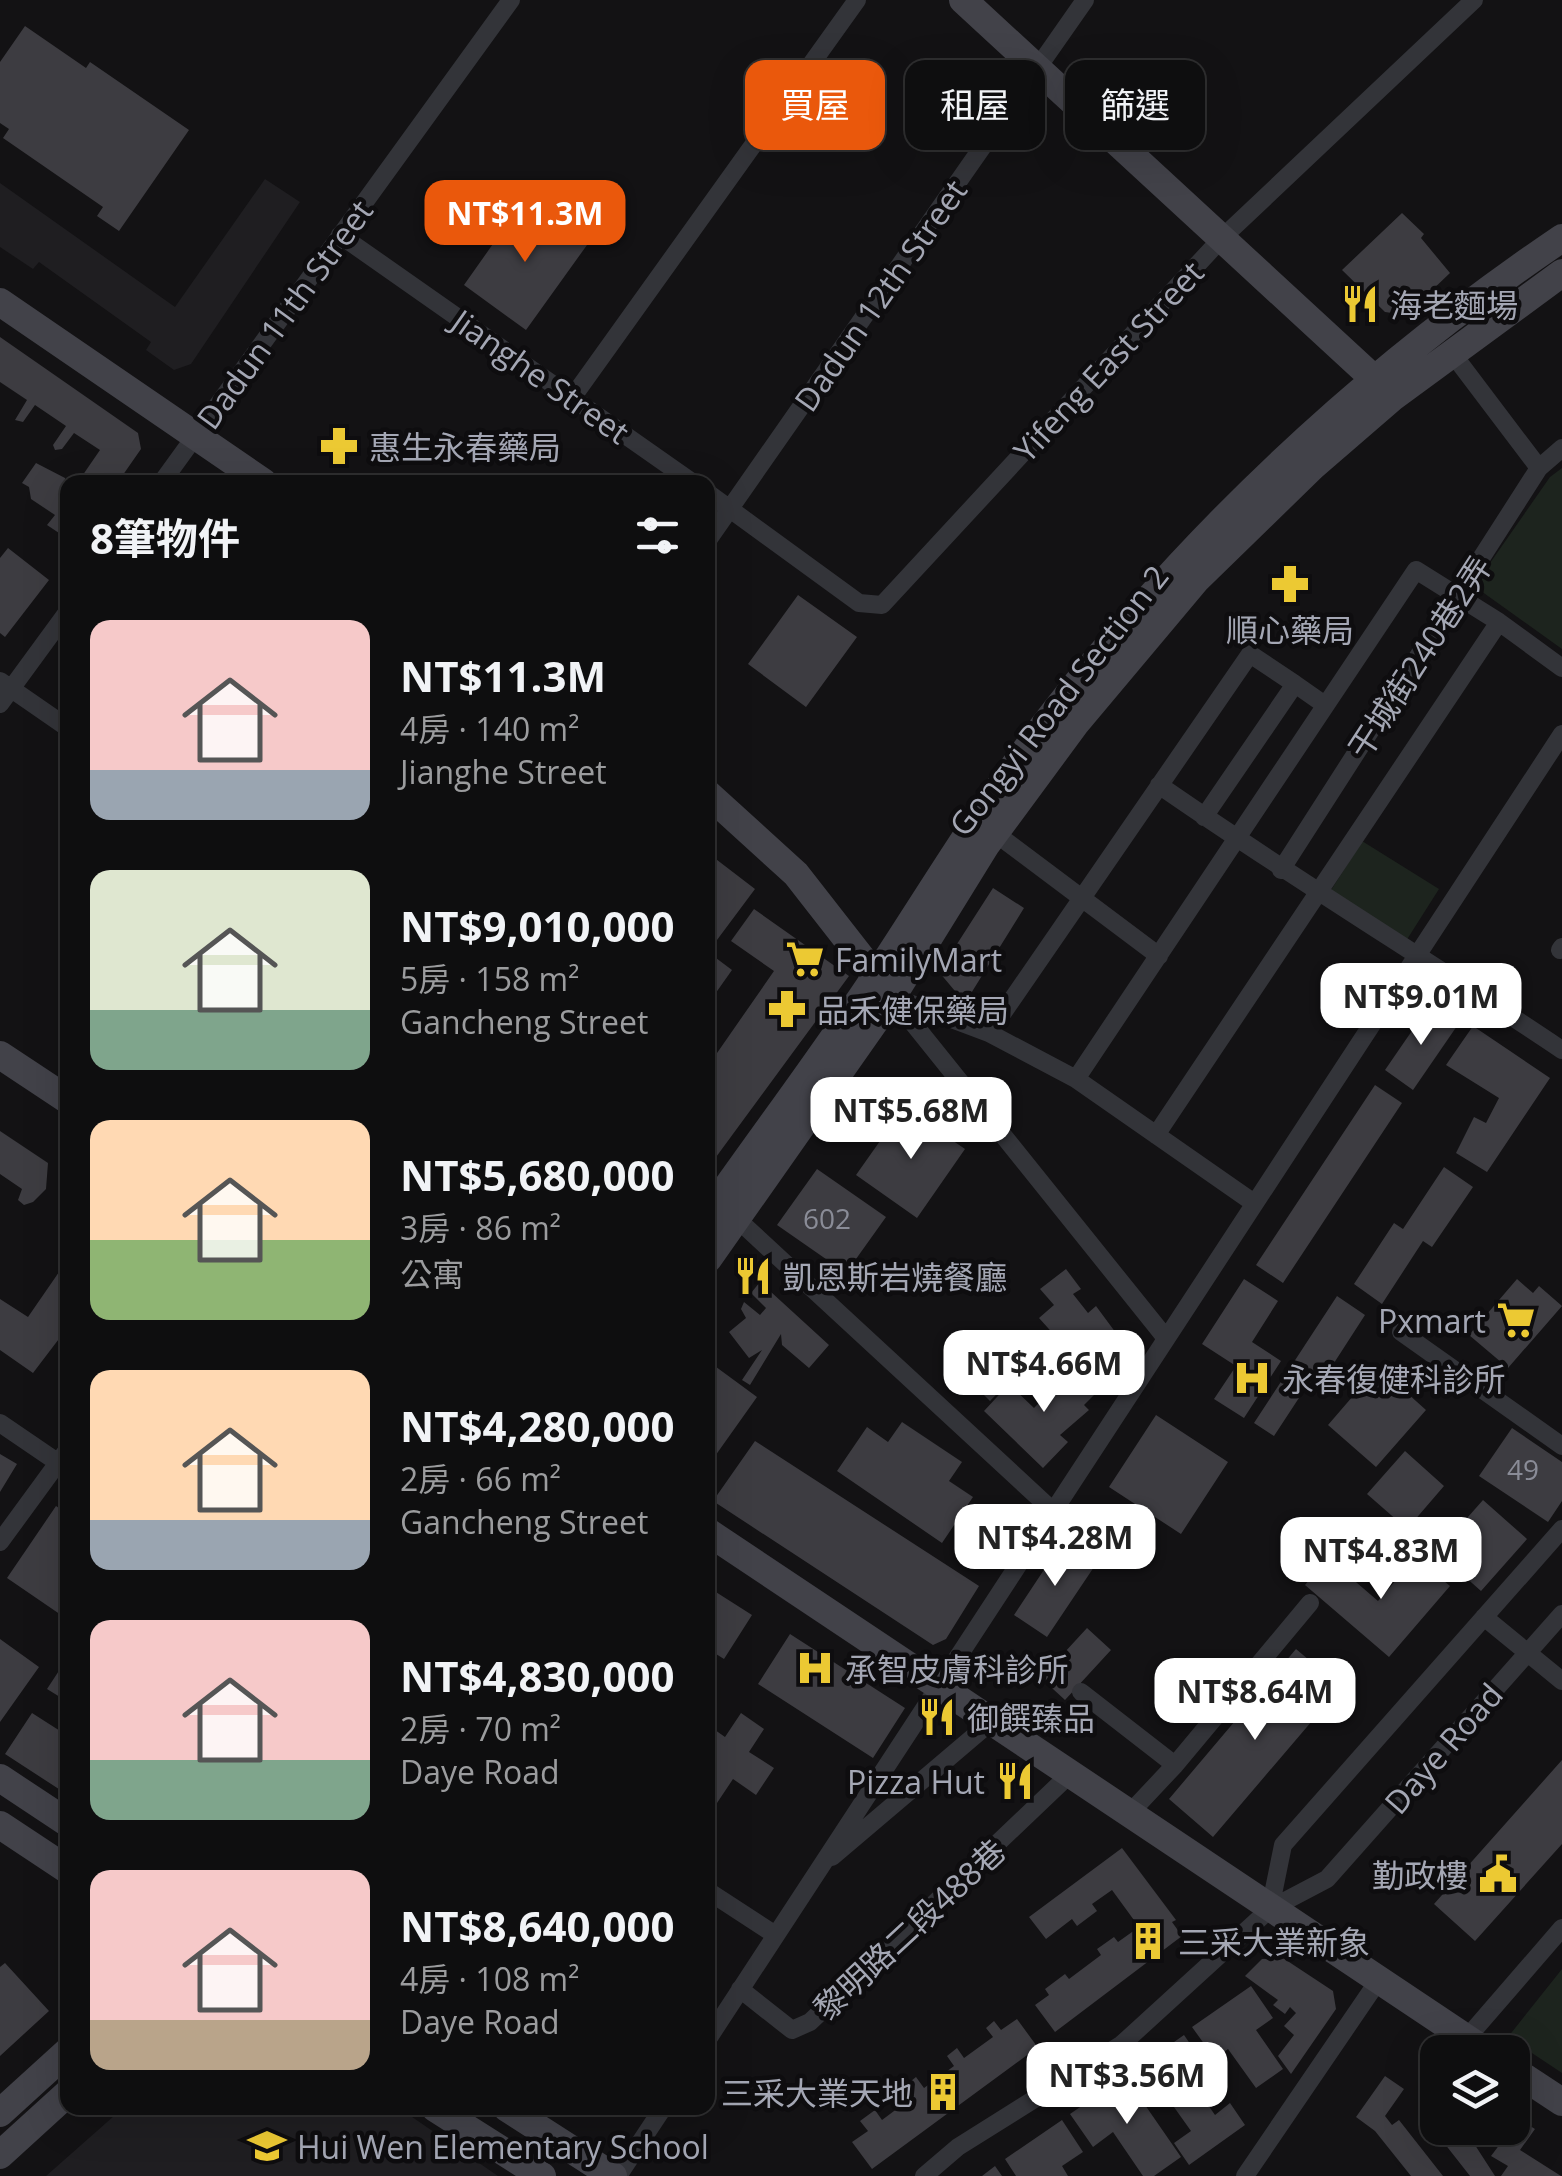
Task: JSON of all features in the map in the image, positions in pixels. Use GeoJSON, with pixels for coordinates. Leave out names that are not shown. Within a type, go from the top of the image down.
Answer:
{"type":"FeatureCollection","features":[{"type":"Feature","properties":{"kind":"main road"},"geometry":{"type":"LineString","coordinates":[[964,0],[1031,60]]}},
{"type":"Feature","properties":{"kind":"main road"},"geometry":{"type":"LineString","coordinates":[[1045,73],[1383,387]]}},
{"type":"Feature","properties":{"kind":"main road","name":"Gongyi Road Section 2"},"geometry":{"type":"LineString","coordinates":[[715,1249],[884,987],[965,836],[1056,710],[1178,566],[1562,238]]}},
{"type":"Feature","properties":{"kind":"main road","name":"Gongyi Road Section 2"},"geometry":{"type":"LineString","coordinates":[[715,1205],[884,987],[1076,723],[1196,580],[1312,467],[1383,387],[1452,353],[1562,273]]}},
{"type":"Feature","properties":{"kind":"main road"},"geometry":{"type":"LineString","coordinates":[[0,302],[253,475]]}},
{"type":"Feature","properties":{"kind":"main road"},"geometry":{"type":"LineString","coordinates":[[715,800],[796,874],[884,987]]}},
{"type":"Feature","properties":{"kind":"main road"},"geometry":{"type":"LineString","coordinates":[[0,1055],[60,1095]]}},
{"type":"Feature","properties":{"kind":"main road"},"geometry":{"type":"LineString","coordinates":[[715,1537],[1460,2035]]}},
{"type":"Feature","properties":{"kind":"main road"},"geometry":{"type":"LineString","coordinates":[[0,1778],[60,1818]]}},
{"type":"Feature","properties":{"kind":"main road"},"geometry":{"type":"LineString","coordinates":[[0,1825],[60,1865]]}},
{"type":"Feature","properties":{"kind":"main road"},"geometry":{"type":"LineString","coordinates":[[0,2113],[60,2058]]}},
{"type":"Feature","properties":{"kind":"main road"},"geometry":{"type":"LineString","coordinates":[[1530,2081],[1562,2102]]}},
{"type":"Feature","properties":{"kind":"main road"},"geometry":{"type":"LineString","coordinates":[[0,2155],[60,2100]]}},
{"type":"Feature","properties":{"kind":"main road"},"geometry":{"type":"LineString","coordinates":[[446,2115],[542,2176]]}},
{"type":"Feature","properties":{"kind":"main road"},"geometry":{"type":"LineString","coordinates":[[518,2115],[616,2176]]}},
{"type":"Feature","properties":{"kind":"street","name":"Dadun 11th Street"},"geometry":{"type":"LineString","coordinates":[[167,475],[511,0]]}},
{"type":"Feature","properties":{"kind":"street"},"geometry":{"type":"LineString","coordinates":[[572,398],[857,0]]}},
{"type":"Feature","properties":{"kind":"street","name":"Dadun 12th Street"},"geometry":{"type":"LineString","coordinates":[[1045,60],[1085,0]]}},
{"type":"Feature","properties":{"kind":"street","name":"Yifeng East Street"},"geometry":{"type":"LineString","coordinates":[[729,508],[859,603],[882,604],[1222,238],[1474,0]]}},
{"type":"Feature","properties":{"kind":"street","name":"Dadun 12th Street"},"geometry":{"type":"LineString","coordinates":[[715,529],[982,150]]}},
{"type":"Feature","properties":{"kind":"street","name":"Jianghe Street"},"geometry":{"type":"LineString","coordinates":[[340,234],[682,475]]}},
{"type":"Feature","properties":{"kind":"street"},"geometry":{"type":"LineString","coordinates":[[1452,353],[1539,468]]}},
{"type":"Feature","properties":{"kind":"street","name":"干城街240巷2弄"},"geometry":{"type":"LineString","coordinates":[[1281,870],[1539,468],[1562,448]]}},
{"type":"Feature","properties":{"kind":"street"},"geometry":{"type":"LineString","coordinates":[[715,498],[729,508]]}},
{"type":"Feature","properties":{"kind":"street"},"geometry":{"type":"LineString","coordinates":[[1076,1079],[1416,570],[1499,622],[1562,668]]}},
{"type":"Feature","properties":{"kind":"street"},"geometry":{"type":"LineString","coordinates":[[60,622],[4,691],[60,723]]}},
{"type":"Feature","properties":{"kind":"street"},"geometry":{"type":"LineString","coordinates":[[1156,1135],[1499,622]]}},
{"type":"Feature","properties":{"kind":"street"},"geometry":{"type":"LineString","coordinates":[[988,1033],[1250,654],[1325,705]]}},
{"type":"Feature","properties":{"kind":"street"},"geometry":{"type":"LineString","coordinates":[[1204,817],[1296,684]]}},
{"type":"Feature","properties":{"kind":"street"},"geometry":{"type":"LineString","coordinates":[[715,2027],[1165,1337],[1559,745]]}},
{"type":"Feature","properties":{"kind":"street"},"geometry":{"type":"LineString","coordinates":[[1159,786],[1316,894],[1420,955],[1562,1050]]}},
{"type":"Feature","properties":{"kind":"street"},"geometry":{"type":"LineString","coordinates":[[995,833],[1159,956]]}},
{"type":"Feature","properties":{"kind":"street"},"geometry":{"type":"LineString","coordinates":[[884,987],[988,1033],[1076,1079],[1254,1202]]}},
{"type":"Feature","properties":{"kind":"street"},"geometry":{"type":"LineString","coordinates":[[884,987],[1165,1337]]}},
{"type":"Feature","properties":{"kind":"street"},"geometry":{"type":"LineString","coordinates":[[736,1218],[1052,1510]]}},
{"type":"Feature","properties":{"kind":"street"},"geometry":{"type":"LineString","coordinates":[[1402,1332],[1562,1446]]}},
{"type":"Feature","properties":{"kind":"street"},"geometry":{"type":"LineString","coordinates":[[0,1424],[60,1458]]}},
{"type":"Feature","properties":{"kind":"street"},"geometry":{"type":"LineString","coordinates":[[0,1542],[60,1465]]}},
{"type":"Feature","properties":{"kind":"street","name":"Daye Road"},"geometry":{"type":"LineString","coordinates":[[1270,1909],[1284,1845],[1562,1529]]}},
{"type":"Feature","properties":{"kind":"street"},"geometry":{"type":"LineString","coordinates":[[1128,1815],[1176,1765],[1310,1602]]}},
{"type":"Feature","properties":{"kind":"street","name":"Daye Road"},"geometry":{"type":"LineString","coordinates":[[924,2176],[958,2146],[1122,2044],[1270,1909],[1328,1879],[1562,1614]]}},
{"type":"Feature","properties":{"kind":"street"},"geometry":{"type":"LineString","coordinates":[[1484,1618],[1562,1681]]}},
{"type":"Feature","properties":{"kind":"street"},"geometry":{"type":"LineString","coordinates":[[1082,1692],[1176,1765]]}},
{"type":"Feature","properties":{"kind":"street"},"geometry":{"type":"LineString","coordinates":[[816,1871],[992,1722]]}},
{"type":"Feature","properties":{"kind":"street","name":"黎明路二段488巷"},"geometry":{"type":"LineString","coordinates":[[740,1989],[792,2030],[810,2022],[1068,1776]]}},
{"type":"Feature","properties":{"kind":"street"},"geometry":{"type":"LineString","coordinates":[[715,1895],[774,1934]]}},
{"type":"Feature","properties":{"kind":"street"},"geometry":{"type":"LineString","coordinates":[[1485,2035],[1562,1928]]}},
{"type":"Feature","properties":{"kind":"street"},"geometry":{"type":"LineString","coordinates":[[1245,2176],[1378,1981]]}},
{"type":"Feature","properties":{"kind":"street"},"geometry":{"type":"LineString","coordinates":[[616,2176],[658,2115]]}},
{"type":"Feature","properties":{"kind":"shaded area"},"geometry":{"type":"Polygon","coordinates":[[[265,179],[300,202],[191,364],[174,370],[146,350],[151,342],[39,262],[33,269],[0,247],[0,183],[175,307],[265,179]]]}},
{"type":"Feature","properties":{"kind":"shaded area"},"geometry":{"type":"Polygon","coordinates":[[[1562,468],[1562,649],[1474,586],[1550,477],[1562,468]]]}},
{"type":"Feature","properties":{"kind":"shaded area"},"geometry":{"type":"Polygon","coordinates":[[[1362,841],[1439,889],[1406,941],[1328,895],[1362,841]]]}},
{"type":"Feature","properties":{"kind":"shaded area"},"geometry":{"type":"Polygon","coordinates":[[[1562,1969],[1562,2073],[1530,2052],[1530,2035],[1510,2035],[1562,1969]]]}},
{"type":"Feature","properties":{"kind":"shaded area","name":"Hui Wen Elementary School"},"geometry":{"type":"Polygon","coordinates":[[[115,2115],[409,2115],[498,2176],[46,2176],[115,2115]]]}},
{"type":"Feature","properties":{"kind":"building"},"geometry":{"type":"Polygon","coordinates":[[[25,26],[86,68],[90,62],[189,130],[119,231],[97,216],[103,207],[3,138],[9,129],[0,123],[0,62],[25,26]]]}},
{"type":"Feature","properties":{"kind":"building"},"geometry":{"type":"Polygon","coordinates":[[[524,200],[587,245],[526,330],[464,285],[524,200]]]}},
{"type":"Feature","properties":{"kind":"building"},"geometry":{"type":"Polygon","coordinates":[[[1402,213],[1424,234],[1421,238],[1450,273],[1406,315],[1385,312],[1342,270],[1402,213]]]}},
{"type":"Feature","properties":{"kind":"building"},"geometry":{"type":"Polygon","coordinates":[[[0,337],[138,433],[141,449],[123,475],[83,475],[100,450],[74,433],[62,449],[55,450],[53,445],[66,426],[35,405],[23,422],[15,420],[27,400],[0,382],[0,337]]]}},
{"type":"Feature","properties":{"kind":"building"},"geometry":{"type":"Polygon","coordinates":[[[36,463],[60,475],[60,534],[47,525],[55,515],[31,499],[29,487],[22,483],[36,463]]]}},
{"type":"Feature","properties":{"kind":"building"},"geometry":{"type":"Polygon","coordinates":[[[8,548],[49,580],[5,637],[0,633],[0,558],[8,548]]]}},
{"type":"Feature","properties":{"kind":"building"},"geometry":{"type":"Polygon","coordinates":[[[798,595],[857,637],[806,707],[748,664],[798,595]]]}},
{"type":"Feature","properties":{"kind":"building"},"geometry":{"type":"Polygon","coordinates":[[[715,858],[755,889],[715,943],[715,858]]]}},
{"type":"Feature","properties":{"kind":"building"},"geometry":{"type":"Polygon","coordinates":[[[993,888],[1024,908],[965,1003],[939,972],[993,888]]]}},
{"type":"Feature","properties":{"kind":"building"},"geometry":{"type":"Polygon","coordinates":[[[754,909],[849,976],[715,1158],[715,1056],[774,971],[731,941],[754,909]]]}},
{"type":"Feature","properties":{"kind":"building"},"geometry":{"type":"Polygon","coordinates":[[[715,957],[732,970],[715,994],[715,957]]]}},
{"type":"Feature","properties":{"kind":"building"},"geometry":{"type":"Polygon","coordinates":[[[1429,1006],[1457,1026],[1413,1090],[1385,1070],[1429,1006]]]}},
{"type":"Feature","properties":{"kind":"building"},"geometry":{"type":"Polygon","coordinates":[[[1473,1026],[1550,1078],[1487,1172],[1456,1153],[1474,1117],[1486,1123],[1499,1098],[1446,1065],[1473,1026]]]}},
{"type":"Feature","properties":{"kind":"building"},"geometry":{"type":"Polygon","coordinates":[[[1375,1085],[1402,1103],[1283,1283],[1256,1265],[1375,1085]]]}},
{"type":"Feature","properties":{"kind":"building"},"geometry":{"type":"Polygon","coordinates":[[[904,1107],[965,1149],[917,1218],[856,1175],[904,1107]]]}},
{"type":"Feature","properties":{"kind":"building"},"geometry":{"type":"Polygon","coordinates":[[[0,1131],[48,1163],[46,1189],[33,1202],[24,1205],[18,1200],[22,1189],[0,1174],[0,1131]]]}},
{"type":"Feature","properties":{"kind":"building"},"geometry":{"type":"Polygon","coordinates":[[[1444,1167],[1473,1187],[1432,1247],[1423,1241],[1382,1304],[1354,1284],[1394,1223],[1403,1229],[1444,1167]]]}},
{"type":"Feature","properties":{"kind":"building"},"geometry":{"type":"Polygon","coordinates":[[[817,1169],[886,1217],[846,1273],[777,1225],[817,1169]]]}},
{"type":"Feature","properties":{"kind":"building"},"geometry":{"type":"Polygon","coordinates":[[[1066,1269],[1081,1289],[1073,1294],[1088,1313],[1096,1306],[1130,1352],[1127,1372],[1111,1391],[1074,1357],[1083,1351],[1071,1332],[1057,1338],[1039,1318],[1054,1305],[1040,1289],[1066,1269]]]}},
{"type":"Feature","properties":{"kind":"building"},"geometry":{"type":"Polygon","coordinates":[[[60,1271],[60,1338],[33,1373],[0,1350],[0,1299],[28,1317],[60,1271]]]}},
{"type":"Feature","properties":{"kind":"building"},"geometry":{"type":"Polygon","coordinates":[[[1244,1279],[1278,1301],[1252,1342],[1281,1361],[1244,1418],[1214,1399],[1236,1366],[1202,1344],[1244,1279]]]}},
{"type":"Feature","properties":{"kind":"building","name":"Pxmart"},"geometry":{"type":"Polygon","coordinates":[[[1517,1279],[1533,1293],[1539,1286],[1562,1306],[1508,1368],[1469,1335],[1517,1279]]]}},
{"type":"Feature","properties":{"kind":"building"},"geometry":{"type":"Polygon","coordinates":[[[760,1282],[829,1345],[809,1368],[782,1345],[781,1334],[750,1385],[742,1380],[762,1350],[749,1358],[729,1332],[746,1318],[741,1309],[744,1302],[760,1315],[766,1308],[751,1293],[760,1282]]]}},
{"type":"Feature","properties":{"kind":"building"},"geometry":{"type":"Polygon","coordinates":[[[1337,1296],[1365,1315],[1323,1380],[1314,1375],[1274,1436],[1254,1423],[1337,1296]]]}},
{"type":"Feature","properties":{"kind":"building"},"geometry":{"type":"Polygon","coordinates":[[[972,1350],[991,1368],[1003,1356],[1019,1371],[990,1401],[973,1384],[965,1393],[947,1376],[972,1350]]]}},
{"type":"Feature","properties":{"kind":"building"},"geometry":{"type":"Polygon","coordinates":[[[1077,1364],[1101,1388],[1084,1405],[1089,1410],[1060,1435],[1068,1442],[1043,1468],[984,1411],[1009,1384],[1034,1408],[1077,1364]]]}},
{"type":"Feature","properties":{"kind":"building"},"geometry":{"type":"Polygon","coordinates":[[[715,1366],[757,1397],[715,1456],[715,1366]]]}},
{"type":"Feature","properties":{"kind":"building"},"geometry":{"type":"Polygon","coordinates":[[[1378,1367],[1426,1410],[1376,1467],[1328,1425],[1378,1367]]]}},
{"type":"Feature","properties":{"kind":"building"},"geometry":{"type":"Polygon","coordinates":[[[1156,1415],[1228,1462],[1181,1534],[1109,1487],[1156,1415]]]}},
{"type":"Feature","properties":{"kind":"building"},"geometry":{"type":"Polygon","coordinates":[[[902,1422],[962,1462],[949,1481],[973,1497],[942,1543],[837,1471],[867,1427],[888,1442],[902,1422]]]}},
{"type":"Feature","properties":{"kind":"building"},"geometry":{"type":"Polygon","coordinates":[[[1512,1428],[1562,1462],[1562,1501],[1548,1522],[1479,1476],[1512,1428]]]}},
{"type":"Feature","properties":{"kind":"building"},"geometry":{"type":"Polygon","coordinates":[[[755,1441],[979,1586],[946,1639],[933,1645],[715,1502],[755,1441]]]}},
{"type":"Feature","properties":{"kind":"building"},"geometry":{"type":"Polygon","coordinates":[[[1405,1451],[1444,1486],[1407,1529],[1367,1494],[1405,1451]]]}},
{"type":"Feature","properties":{"kind":"building"},"geometry":{"type":"Polygon","coordinates":[[[0,1454],[17,1464],[0,1492],[0,1454]]]}},
{"type":"Feature","properties":{"kind":"building"},"geometry":{"type":"Polygon","coordinates":[[[1483,1500],[1527,1539],[1481,1591],[1437,1552],[1483,1500]]]}},
{"type":"Feature","properties":{"kind":"building"},"geometry":{"type":"Polygon","coordinates":[[[56,1506],[60,1509],[60,1614],[7,1578],[56,1506]]]}},
{"type":"Feature","properties":{"kind":"building"},"geometry":{"type":"Polygon","coordinates":[[[1063,1541],[1096,1564],[1047,1637],[1014,1615],[1063,1541]]]}},
{"type":"Feature","properties":{"kind":"building"},"geometry":{"type":"Polygon","coordinates":[[[1416,1557],[1450,1586],[1389,1657],[1305,1585],[1328,1558],[1378,1601],[1416,1557]]]}},
{"type":"Feature","properties":{"kind":"building"},"geometry":{"type":"Polygon","coordinates":[[[715,1591],[752,1615],[724,1659],[715,1653],[715,1591]]]}},
{"type":"Feature","properties":{"kind":"building"},"geometry":{"type":"Polygon","coordinates":[[[1087,1628],[1111,1650],[1065,1700],[1041,1678],[1087,1628]]]}},
{"type":"Feature","properties":{"kind":"building"},"geometry":{"type":"Polygon","coordinates":[[[790,1634],[905,1708],[873,1758],[758,1684],[790,1634]]]}},
{"type":"Feature","properties":{"kind":"building"},"geometry":{"type":"Polygon","coordinates":[[[0,1639],[39,1667],[0,1722],[0,1639]]]}},
{"type":"Feature","properties":{"kind":"building"},"geometry":{"type":"Polygon","coordinates":[[[1296,1649],[1341,1687],[1213,1837],[1169,1799],[1296,1649]]]}},
{"type":"Feature","properties":{"kind":"building"},"geometry":{"type":"Polygon","coordinates":[[[60,1669],[60,1697],[47,1689],[60,1669]]]}},
{"type":"Feature","properties":{"kind":"building"},"geometry":{"type":"Polygon","coordinates":[[[32,1713],[60,1731],[60,1790],[5,1754],[32,1713]]]}},
{"type":"Feature","properties":{"kind":"building"},"geometry":{"type":"Polygon","coordinates":[[[741,1713],[764,1729],[749,1752],[774,1768],[756,1795],[733,1779],[715,1806],[715,1730],[725,1737],[741,1713]]]}},
{"type":"Feature","properties":{"kind":"building","name":"勤政樓"},"geometry":{"type":"Polygon","coordinates":[[[1562,1760],[1562,1844],[1475,1941],[1434,1904],[1562,1760]]]}},
{"type":"Feature","properties":{"kind":"building","name":"三采大業新象"},"geometry":{"type":"Polygon","coordinates":[[[1122,1848],[1176,1920],[1172,1922],[1182,1936],[1055,2032],[1035,2005],[1049,1995],[1045,1989],[1065,1974],[1069,1979],[1101,1955],[1097,1949],[1114,1937],[1118,1942],[1139,1927],[1112,1890],[1092,1904],[1097,1911],[1077,1926],[1072,1919],[1046,1939],[1029,1917],[1122,1848]]]}},
{"type":"Feature","properties":{"kind":"building"},"geometry":{"type":"Polygon","coordinates":[[[1283,1958],[1333,1991],[1336,2009],[1291,2074],[1278,2056],[1294,2035],[1284,2026],[1296,2013],[1290,2007],[1285,2014],[1273,2005],[1278,2000],[1245,1976],[1262,1959],[1283,1958]]]}},
{"type":"Feature","properties":{"kind":"building"},"geometry":{"type":"Polygon","coordinates":[[[5,1963],[49,2011],[0,2056],[0,1967],[5,1963]]]}},
{"type":"Feature","properties":{"kind":"building"},"geometry":{"type":"Polygon","coordinates":[[[1251,1986],[1273,2018],[1256,2030],[1283,2069],[1256,2088],[1228,2049],[1215,2059],[1192,2027],[1251,1986]]]}},
{"type":"Feature","properties":{"kind":"building","name":"三采大業天地"},"geometry":{"type":"Polygon","coordinates":[[[1017,2019],[1036,2045],[1030,2053],[872,2169],[852,2142],[868,2131],[860,2121],[875,2110],[882,2120],[914,2096],[906,2085],[916,2077],[924,2088],[954,2066],[947,2056],[957,2048],[964,2058],[993,2037],[986,2028],[994,2021],[1001,2030],[1017,2019]]]}},
{"type":"Feature","properties":{"kind":"building"},"geometry":{"type":"Polygon","coordinates":[[[1184,2035],[1204,2064],[1188,2076],[1215,2115],[1230,2103],[1245,2125],[1189,2165],[1174,2143],[1191,2131],[1164,2093],[1147,2105],[1127,2075],[1184,2035]]]}},
{"type":"Feature","properties":{"kind":"building"},"geometry":{"type":"Polygon","coordinates":[[[1125,2076],[1181,2157],[1154,2176],[1143,2176],[1113,2132],[1093,2147],[1070,2114],[1125,2076]]]}},
{"type":"Feature","properties":{"kind":"building"},"geometry":{"type":"Polygon","coordinates":[[[1385,2076],[1404,2089],[1385,2116],[1392,2125],[1399,2120],[1443,2176],[1411,2176],[1375,2131],[1356,2117],[1385,2076]]]}},
{"type":"Feature","properties":{"kind":"building"},"geometry":{"type":"Polygon","coordinates":[[[1062,2120],[1083,2152],[1062,2166],[1068,2176],[1016,2176],[1005,2159],[1062,2120]]]}},
{"type":"Feature","properties":{"kind":"building"},"geometry":{"type":"Polygon","coordinates":[[[1446,2145],[1475,2145],[1495,2176],[1470,2176],[1446,2145]]]}},
{"type":"Feature","properties":{"kind":"building"},"geometry":{"type":"Polygon","coordinates":[[[1499,2145],[1524,2145],[1520,2150],[1561,2176],[1501,2176],[1508,2166],[1491,2156],[1499,2145]]]}},
{"type":"Feature","properties":{"kind":"building"},"geometry":{"type":"Polygon","coordinates":[[[995,2166],[1002,2176],[982,2176],[995,2166]]]}},
{"type":"Feature","properties":{"kind":"place","name":"海老麵場"},"geometry":{"type":"Point","coordinates":[1360,304]}},
{"type":"Feature","properties":{"kind":"place","name":"惠生永春藥局"},"geometry":{"type":"Point","coordinates":[339,446]}},
{"type":"Feature","properties":{"kind":"place","name":"順心藥局"},"geometry":{"type":"Point","coordinates":[1290,584]}},
{"type":"Feature","properties":{"kind":"place","name":"FamilyMart"},"geometry":{"type":"Point","coordinates":[805,959]}},
{"type":"Feature","properties":{"kind":"place","name":"品禾健保藥局"},"geometry":{"type":"Point","coordinates":[787,1009]}},
{"type":"Feature","properties":{"kind":"place","name":"凱恩斯岩燒餐廳"},"geometry":{"type":"Point","coordinates":[753,1276]}},
{"type":"Feature","properties":{"kind":"place","name":"Pxmart"},"geometry":{"type":"Point","coordinates":[1516,1320]}},
{"type":"Feature","properties":{"kind":"place","name":"永春復健科診所"},"geometry":{"type":"Point","coordinates":[1252,1378]}},
{"type":"Feature","properties":{"kind":"place","name":"承智皮膚科診所"},"geometry":{"type":"Point","coordinates":[815,1668]}},
{"type":"Feature","properties":{"kind":"place","name":"御饌臻品"},"geometry":{"type":"Point","coordinates":[937,1717]}},
{"type":"Feature","properties":{"kind":"place","name":"Pizza Hut"},"geometry":{"type":"Point","coordinates":[1015,1781]}},
{"type":"Feature","properties":{"kind":"place","name":"勤政樓"},"geometry":{"type":"Point","coordinates":[1498,1874]}},
{"type":"Feature","properties":{"kind":"place","name":"三采大業新象"},"geometry":{"type":"Point","coordinates":[1148,1941]}},
{"type":"Feature","properties":{"kind":"place","name":"三采大業天地"},"geometry":{"type":"Point","coordinates":[943,2092]}},
{"type":"Feature","properties":{"kind":"place","name":"Hui Wen Elementary School"},"geometry":{"type":"Point","coordinates":[267,2146]}}]}
